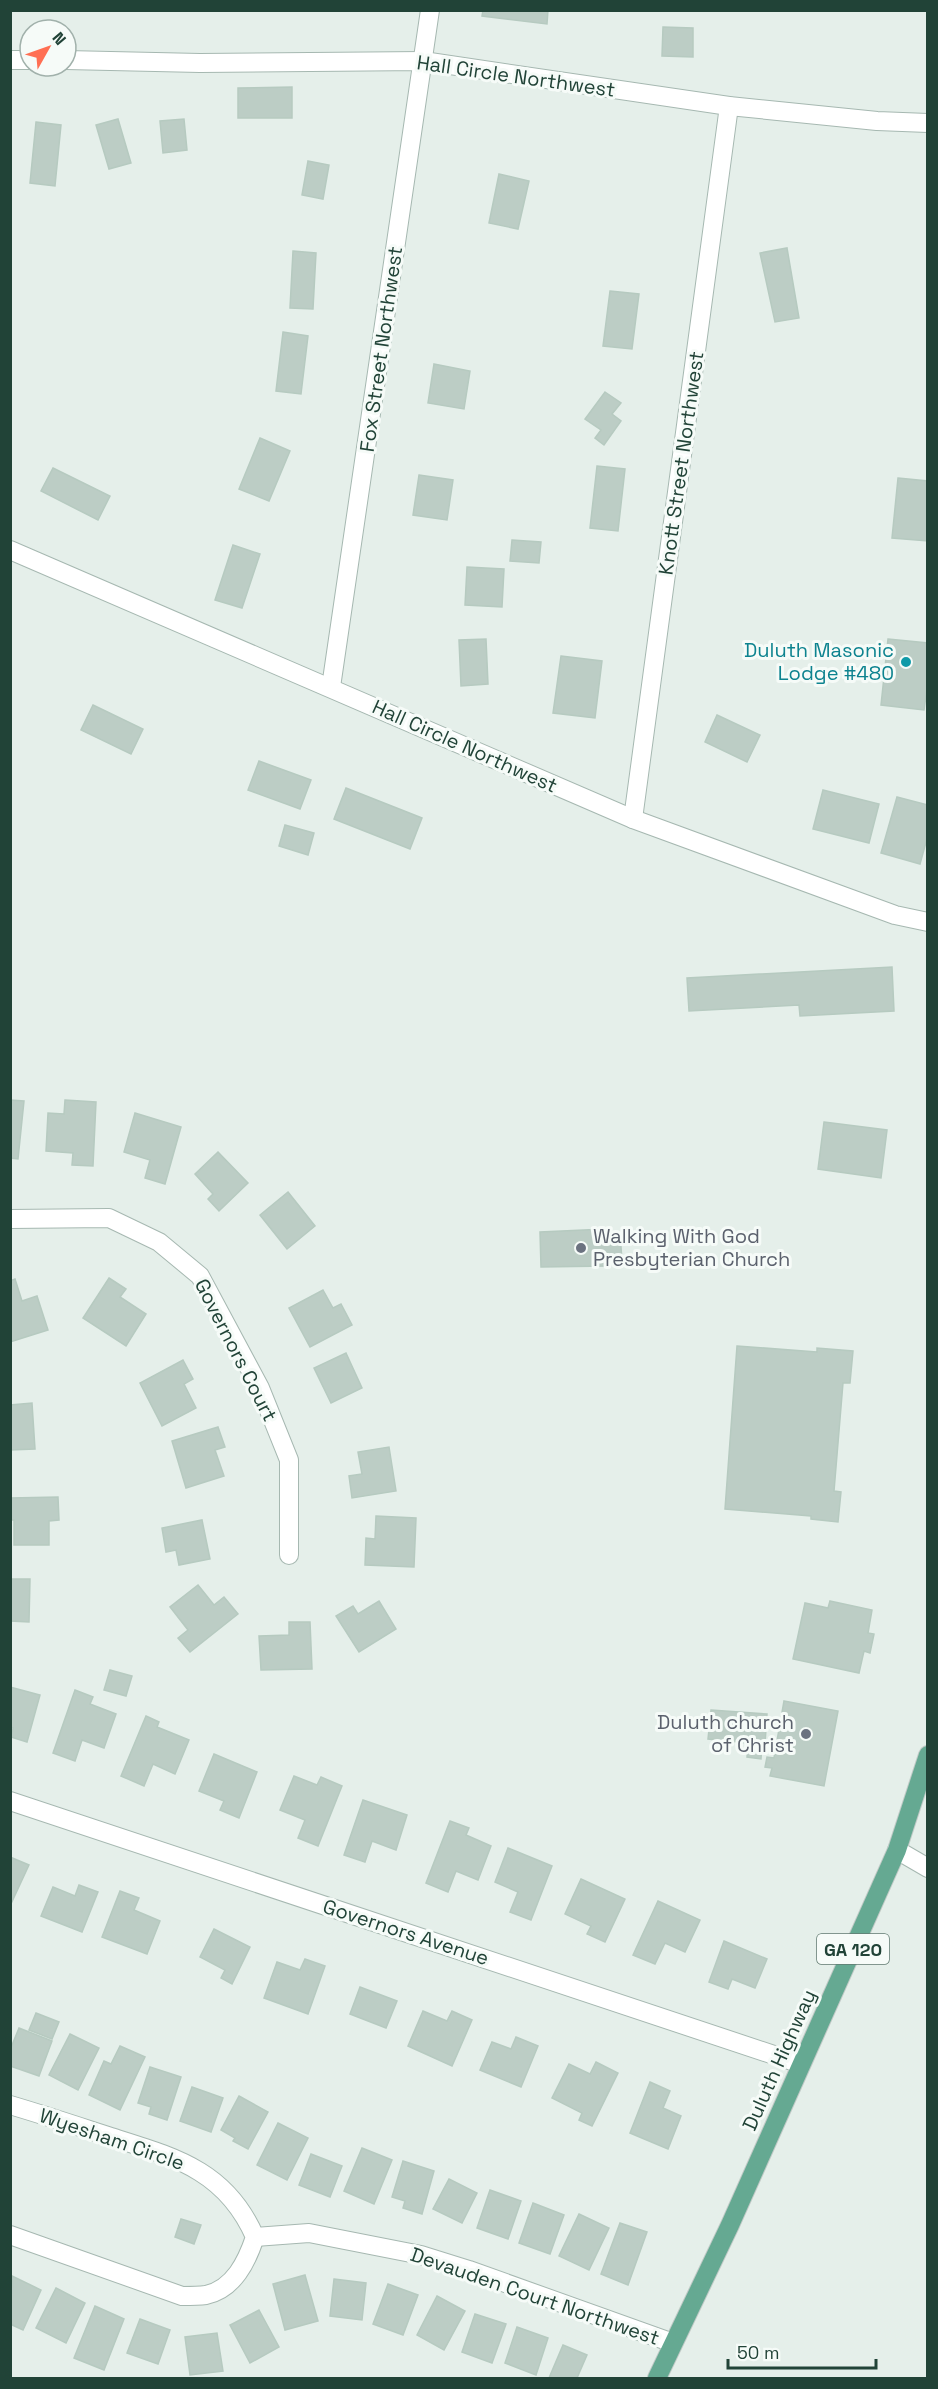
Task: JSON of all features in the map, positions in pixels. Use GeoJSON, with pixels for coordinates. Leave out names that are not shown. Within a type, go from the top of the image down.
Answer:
{"type":"FeatureCollection","features":[{"type":"Feature","properties":{"kind":"main road","name":"Duluth Highway"},"geometry":{"type":"LineString","coordinates":[[657,2379],[730,2225],[897,1850],[927,1755]]}},
{"type":"Feature","properties":{"kind":"street","name":"Fox Street Northwest"},"geometry":{"type":"LineString","coordinates":[[331,687],[430,10]]}},
{"type":"Feature","properties":{"kind":"street","name":"Hall Circle Northwest"},"geometry":{"type":"LineString","coordinates":[[78,60],[200,63],[423,61],[729,106],[927,123]]}},
{"type":"Feature","properties":{"kind":"street","name":"Knott Street Northwest"},"geometry":{"type":"LineString","coordinates":[[633,819],[729,106]]}},
{"type":"Feature","properties":{"kind":"street","name":"Hall Circle Northwest"},"geometry":{"type":"LineString","coordinates":[[10,550],[633,819],[895,915],[927,922]]}},
{"type":"Feature","properties":{"kind":"street","name":"Governors Court"},"geometry":{"type":"LineString","coordinates":[[10,1219],[109,1218],[159,1242],[200,1276],[260,1388],[289,1460],[289,1555]]}},
{"type":"Feature","properties":{"kind":"street","name":"Governors Avenue"},"geometry":{"type":"LineString","coordinates":[[10,1801],[801,2064]]}},
{"type":"Feature","properties":{"kind":"street"},"geometry":{"type":"LineString","coordinates":[[897,1850],[927,1868]]}},
{"type":"Feature","properties":{"kind":"street","name":"Wyesham Circle"},"geometry":{"type":"LineString","coordinates":[[10,2104],[179,2159],[228,2193],[245,2214],[255,2237]]}},
{"type":"Feature","properties":{"kind":"street","name":"Devauden Court Northwest"},"geometry":{"type":"LineString","coordinates":[[255,2237],[309,2233],[421,2255],[673,2343]]}},
{"type":"Feature","properties":{"kind":"street"},"geometry":{"type":"LineString","coordinates":[[10,2235],[182,2296],[206,2295],[226,2286],[246,2262],[255,2237]]}},
{"type":"Feature","properties":{"kind":"building"},"geometry":{"type":"Polygon","coordinates":[[[483,10],[548,10],[547,24],[482,16],[483,10]]]}},
{"type":"Feature","properties":{"kind":"building"},"geometry":{"type":"Polygon","coordinates":[[[663,27],[693,28],[693,57],[662,56],[663,27]]]}},
{"type":"Feature","properties":{"kind":"building"},"geometry":{"type":"Polygon","coordinates":[[[292,87],[292,118],[238,118],[238,88],[292,87]]]}},
{"type":"Feature","properties":{"kind":"building"},"geometry":{"type":"Polygon","coordinates":[[[118,119],[131,163],[109,169],[96,125],[118,119]]]}},
{"type":"Feature","properties":{"kind":"building"},"geometry":{"type":"Polygon","coordinates":[[[184,119],[187,150],[163,153],[160,121],[184,119]]]}},
{"type":"Feature","properties":{"kind":"building"},"geometry":{"type":"Polygon","coordinates":[[[36,122],[61,125],[55,186],[30,183],[36,122]]]}},
{"type":"Feature","properties":{"kind":"building"},"geometry":{"type":"Polygon","coordinates":[[[308,161],[329,165],[323,199],[302,195],[308,161]]]}},
{"type":"Feature","properties":{"kind":"building"},"geometry":{"type":"Polygon","coordinates":[[[499,174],[529,181],[518,229],[489,223],[499,174]]]}},
{"type":"Feature","properties":{"kind":"building"},"geometry":{"type":"Polygon","coordinates":[[[787,248],[799,318],[775,322],[760,253],[787,248]]]}},
{"type":"Feature","properties":{"kind":"building"},"geometry":{"type":"Polygon","coordinates":[[[293,251],[316,253],[313,309],[290,308],[293,251]]]}},
{"type":"Feature","properties":{"kind":"building"},"geometry":{"type":"Polygon","coordinates":[[[610,291],[639,294],[632,349],[603,346],[610,291]]]}},
{"type":"Feature","properties":{"kind":"building"},"geometry":{"type":"Polygon","coordinates":[[[283,332],[308,336],[301,394],[276,391],[283,332]]]}},
{"type":"Feature","properties":{"kind":"building"},"geometry":{"type":"Polygon","coordinates":[[[434,364],[470,371],[464,409],[428,403],[434,364]]]}},
{"type":"Feature","properties":{"kind":"building"},"geometry":{"type":"Polygon","coordinates":[[[605,392],[621,403],[612,414],[621,421],[604,445],[595,438],[601,430],[585,419],[605,392]]]}},
{"type":"Feature","properties":{"kind":"building"},"geometry":{"type":"Polygon","coordinates":[[[260,438],[290,451],[269,501],[239,489],[260,438]]]}},
{"type":"Feature","properties":{"kind":"building"},"geometry":{"type":"Polygon","coordinates":[[[597,466],[625,469],[618,531],[590,528],[597,466]]]}},
{"type":"Feature","properties":{"kind":"building"},"geometry":{"type":"Polygon","coordinates":[[[53,468],[110,496],[98,520],[41,491],[53,468]]]}},
{"type":"Feature","properties":{"kind":"building"},"geometry":{"type":"Polygon","coordinates":[[[419,475],[453,480],[447,520],[413,515],[419,475]]]}},
{"type":"Feature","properties":{"kind":"building"},"geometry":{"type":"Polygon","coordinates":[[[898,478],[928,481],[928,541],[892,538],[898,478]]]}},
{"type":"Feature","properties":{"kind":"building"},"geometry":{"type":"Polygon","coordinates":[[[512,540],[541,542],[539,563],[510,561],[512,540]]]}},
{"type":"Feature","properties":{"kind":"building"},"geometry":{"type":"Polygon","coordinates":[[[233,545],[260,554],[242,608],[215,600],[233,545]]]}},
{"type":"Feature","properties":{"kind":"building"},"geometry":{"type":"Polygon","coordinates":[[[467,567],[504,569],[502,607],[465,605],[467,567]]]}},
{"type":"Feature","properties":{"kind":"building"},"geometry":{"type":"Polygon","coordinates":[[[486,639],[488,684],[461,686],[459,640],[486,639]]]}},
{"type":"Feature","properties":{"kind":"building","name":"Duluth Masonic Lodge #480"},"geometry":{"type":"Polygon","coordinates":[[[888,639],[928,643],[928,682],[924,710],[881,705],[888,639]]]}},
{"type":"Feature","properties":{"kind":"building"},"geometry":{"type":"Polygon","coordinates":[[[561,656],[602,661],[595,718],[553,713],[561,656]]]}},
{"type":"Feature","properties":{"kind":"building"},"geometry":{"type":"Polygon","coordinates":[[[93,705],[143,729],[131,754],[81,730],[93,705]]]}},
{"type":"Feature","properties":{"kind":"building"},"geometry":{"type":"Polygon","coordinates":[[[717,715],[760,735],[747,762],[705,742],[717,715]]]}},
{"type":"Feature","properties":{"kind":"building"},"geometry":{"type":"Polygon","coordinates":[[[259,761],[311,780],[300,809],[248,790],[259,761]]]}},
{"type":"Feature","properties":{"kind":"building"},"geometry":{"type":"Polygon","coordinates":[[[346,788],[422,818],[410,849],[334,819],[346,788]]]}},
{"type":"Feature","properties":{"kind":"building"},"geometry":{"type":"Polygon","coordinates":[[[823,790],[879,804],[869,843],[813,829],[823,790]]]}},
{"type":"Feature","properties":{"kind":"building"},"geometry":{"type":"Polygon","coordinates":[[[897,797],[928,805],[928,835],[920,864],[881,853],[897,797]]]}},
{"type":"Feature","properties":{"kind":"building"},"geometry":{"type":"Polygon","coordinates":[[[285,825],[314,833],[308,855],[279,846],[285,825]]]}},
{"type":"Feature","properties":{"kind":"building"},"geometry":{"type":"Polygon","coordinates":[[[892,967],[894,1011],[800,1016],[799,1005],[689,1011],[687,978],[892,967]]]}},
{"type":"Feature","properties":{"kind":"building"},"geometry":{"type":"Polygon","coordinates":[[[10,1100],[24,1101],[18,1159],[10,1158],[10,1100]]]}},
{"type":"Feature","properties":{"kind":"building"},"geometry":{"type":"Polygon","coordinates":[[[65,1100],[96,1102],[93,1166],[72,1165],[73,1153],[46,1151],[48,1113],[64,1114],[65,1100]]]}},
{"type":"Feature","properties":{"kind":"building"},"geometry":{"type":"Polygon","coordinates":[[[135,1113],[181,1127],[165,1184],[145,1178],[150,1160],[124,1152],[135,1113]]]}},
{"type":"Feature","properties":{"kind":"building"},"geometry":{"type":"Polygon","coordinates":[[[824,1122],[887,1130],[881,1178],[818,1169],[824,1122]]]}},
{"type":"Feature","properties":{"kind":"building"},"geometry":{"type":"Polygon","coordinates":[[[218,1152],[248,1183],[219,1211],[208,1199],[213,1194],[195,1174],[218,1152]]]}},
{"type":"Feature","properties":{"kind":"building"},"geometry":{"type":"Polygon","coordinates":[[[288,1192],[315,1226],[287,1249],[260,1215],[288,1192]]]}},
{"type":"Feature","properties":{"kind":"building","name":"Walking With God Presbyterian Church"},"geometry":{"type":"Polygon","coordinates":[[[605,1229],[605,1235],[620,1234],[622,1260],[606,1262],[607,1266],[541,1267],[540,1232],[605,1229]]]}},
{"type":"Feature","properties":{"kind":"building"},"geometry":{"type":"Polygon","coordinates":[[[109,1278],[126,1289],[120,1297],[146,1314],[126,1346],[83,1318],[109,1278]]]}},
{"type":"Feature","properties":{"kind":"building"},"geometry":{"type":"Polygon","coordinates":[[[15,1279],[22,1301],[37,1296],[48,1330],[10,1342],[10,1281],[15,1279]]]}},
{"type":"Feature","properties":{"kind":"building"},"geometry":{"type":"Polygon","coordinates":[[[323,1290],[333,1308],[341,1304],[352,1325],[310,1347],[289,1308],[323,1290]]]}},
{"type":"Feature","properties":{"kind":"building"},"geometry":{"type":"Polygon","coordinates":[[[737,1346],[817,1352],[817,1348],[853,1351],[850,1383],[843,1383],[834,1491],[841,1492],[838,1522],[811,1519],[811,1516],[725,1509],[737,1346]]]}},
{"type":"Feature","properties":{"kind":"building"},"geometry":{"type":"Polygon","coordinates":[[[346,1353],[362,1388],[331,1403],[314,1368],[346,1353]]]}},
{"type":"Feature","properties":{"kind":"building"},"geometry":{"type":"Polygon","coordinates":[[[183,1360],[193,1379],[184,1384],[196,1408],[162,1426],[140,1383],[183,1360]]]}},
{"type":"Feature","properties":{"kind":"building"},"geometry":{"type":"Polygon","coordinates":[[[32,1403],[35,1449],[10,1450],[10,1405],[32,1403]]]}},
{"type":"Feature","properties":{"kind":"building"},"geometry":{"type":"Polygon","coordinates":[[[218,1427],[225,1447],[215,1450],[224,1476],[186,1488],[172,1441],[218,1427]]]}},
{"type":"Feature","properties":{"kind":"building"},"geometry":{"type":"Polygon","coordinates":[[[389,1447],[396,1491],[352,1498],[349,1476],[362,1474],[358,1452],[389,1447]]]}},
{"type":"Feature","properties":{"kind":"building"},"geometry":{"type":"Polygon","coordinates":[[[58,1497],[59,1520],[49,1521],[49,1545],[14,1545],[14,1520],[10,1520],[10,1498],[58,1497]]]}},
{"type":"Feature","properties":{"kind":"building"},"geometry":{"type":"Polygon","coordinates":[[[376,1516],[416,1518],[414,1567],[365,1565],[366,1538],[375,1539],[376,1516]]]}},
{"type":"Feature","properties":{"kind":"building"},"geometry":{"type":"Polygon","coordinates":[[[202,1520],[210,1559],[179,1565],[176,1550],[166,1552],[162,1528],[202,1520]]]}},
{"type":"Feature","properties":{"kind":"building"},"geometry":{"type":"Polygon","coordinates":[[[10,1579],[30,1579],[29,1622],[10,1621],[10,1579]]]}},
{"type":"Feature","properties":{"kind":"building"},"geometry":{"type":"Polygon","coordinates":[[[198,1585],[214,1605],[224,1597],[238,1614],[190,1652],[178,1638],[188,1630],[170,1607],[198,1585]]]}},
{"type":"Feature","properties":{"kind":"building"},"geometry":{"type":"Polygon","coordinates":[[[379,1601],[396,1629],[359,1652],[336,1616],[353,1606],[358,1614],[379,1601]]]}},
{"type":"Feature","properties":{"kind":"building"},"geometry":{"type":"Polygon","coordinates":[[[830,1601],[872,1610],[868,1633],[874,1634],[870,1653],[864,1651],[859,1673],[793,1659],[805,1603],[828,1608],[830,1601]]]}},
{"type":"Feature","properties":{"kind":"building"},"geometry":{"type":"Polygon","coordinates":[[[289,1622],[310,1622],[312,1669],[261,1670],[259,1636],[289,1635],[289,1622]]]}},
{"type":"Feature","properties":{"kind":"building"},"geometry":{"type":"Polygon","coordinates":[[[110,1670],[132,1676],[126,1696],[104,1690],[110,1670]]]}},
{"type":"Feature","properties":{"kind":"building"},"geometry":{"type":"Polygon","coordinates":[[[10,1687],[40,1695],[27,1742],[11,1737],[13,1728],[10,1727],[10,1687]]]}},
{"type":"Feature","properties":{"kind":"building"},"geometry":{"type":"Polygon","coordinates":[[[75,1690],[93,1697],[90,1704],[116,1714],[104,1748],[82,1740],[75,1761],[53,1753],[75,1690]]]}},
{"type":"Feature","properties":{"kind":"building","name":"Duluth church of Christ"},"geometry":{"type":"Polygon","coordinates":[[[784,1701],[838,1711],[824,1786],[770,1776],[772,1768],[765,1767],[767,1757],[774,1758],[784,1701]]]}},
{"type":"Feature","properties":{"kind":"building"},"geometry":{"type":"Polygon","coordinates":[[[711,1710],[767,1714],[765,1744],[762,1744],[761,1759],[747,1757],[748,1743],[708,1739],[711,1710]]]}},
{"type":"Feature","properties":{"kind":"building"},"geometry":{"type":"Polygon","coordinates":[[[146,1716],[159,1722],[157,1727],[189,1740],[175,1774],[153,1764],[144,1786],[121,1776],[146,1716]]]}},
{"type":"Feature","properties":{"kind":"building"},"geometry":{"type":"Polygon","coordinates":[[[214,1754],[257,1772],[239,1818],[220,1810],[224,1801],[199,1791],[214,1754]]]}},
{"type":"Feature","properties":{"kind":"building"},"geometry":{"type":"Polygon","coordinates":[[[294,1776],[317,1785],[321,1777],[342,1786],[318,1846],[298,1838],[305,1820],[280,1810],[294,1776]]]}},
{"type":"Feature","properties":{"kind":"building"},"geometry":{"type":"Polygon","coordinates":[[[363,1800],[407,1815],[396,1850],[372,1841],[365,1862],[344,1855],[363,1800]]]}},
{"type":"Feature","properties":{"kind":"building"},"geometry":{"type":"Polygon","coordinates":[[[450,1821],[469,1828],[466,1835],[491,1846],[478,1880],[456,1871],[448,1892],[426,1883],[450,1821]]]}},
{"type":"Feature","properties":{"kind":"building"},"geometry":{"type":"Polygon","coordinates":[[[508,1848],[552,1866],[531,1920],[510,1912],[518,1892],[495,1882],[508,1848]]]}},
{"type":"Feature","properties":{"kind":"building"},"geometry":{"type":"Polygon","coordinates":[[[10,1857],[29,1865],[10,1906],[10,1857]]]}},
{"type":"Feature","properties":{"kind":"building"},"geometry":{"type":"Polygon","coordinates":[[[581,1879],[625,1899],[605,1942],[587,1934],[591,1926],[565,1914],[581,1879]]]}},
{"type":"Feature","properties":{"kind":"building"},"geometry":{"type":"Polygon","coordinates":[[[79,1885],[98,1892],[82,1932],[41,1916],[53,1887],[75,1896],[79,1885]]]}},
{"type":"Feature","properties":{"kind":"building"},"geometry":{"type":"Polygon","coordinates":[[[120,1891],[139,1898],[134,1910],[160,1921],[147,1954],[102,1937],[120,1891]]]}},
{"type":"Feature","properties":{"kind":"building"},"geometry":{"type":"Polygon","coordinates":[[[658,1901],[700,1920],[685,1952],[665,1943],[655,1964],[633,1955],[658,1901]]]}},
{"type":"Feature","properties":{"kind":"building"},"geometry":{"type":"Polygon","coordinates":[[[214,1929],[250,1947],[232,1984],[221,1978],[225,1970],[200,1957],[214,1929]]]}},
{"type":"Feature","properties":{"kind":"building"},"geometry":{"type":"Polygon","coordinates":[[[724,1941],[767,1959],[755,1988],[732,1979],[728,1989],[709,1982],[724,1941]]]}},
{"type":"Feature","properties":{"kind":"building"},"geometry":{"type":"Polygon","coordinates":[[[305,1959],[325,1966],[308,2014],[264,1998],[277,1962],[300,1970],[305,1959]]]}},
{"type":"Feature","properties":{"kind":"building"},"geometry":{"type":"Polygon","coordinates":[[[360,1987],[397,2001],[386,2028],[350,2014],[360,1987]]]}},
{"type":"Feature","properties":{"kind":"building"},"geometry":{"type":"Polygon","coordinates":[[[423,2011],[447,2021],[452,2011],[472,2020],[452,2066],[408,2046],[423,2011]]]}},
{"type":"Feature","properties":{"kind":"building"},"geometry":{"type":"Polygon","coordinates":[[[36,2013],[59,2022],[52,2039],[29,2030],[36,2013]]]}},
{"type":"Feature","properties":{"kind":"building"},"geometry":{"type":"Polygon","coordinates":[[[19,2028],[52,2041],[39,2076],[10,2066],[10,2050],[19,2028]]]}},
{"type":"Feature","properties":{"kind":"building"},"geometry":{"type":"Polygon","coordinates":[[[70,2034],[99,2048],[78,2090],[49,2075],[70,2034]]]}},
{"type":"Feature","properties":{"kind":"building"},"geometry":{"type":"Polygon","coordinates":[[[516,2037],[538,2046],[521,2087],[480,2070],[492,2042],[511,2049],[516,2037]]]}},
{"type":"Feature","properties":{"kind":"building"},"geometry":{"type":"Polygon","coordinates":[[[120,2046],[145,2057],[120,2110],[89,2095],[104,2061],[111,2064],[120,2046]]]}},
{"type":"Feature","properties":{"kind":"building"},"geometry":{"type":"Polygon","coordinates":[[[596,2062],[618,2073],[592,2126],[579,2120],[582,2113],[552,2098],[569,2064],[590,2074],[596,2062]]]}},
{"type":"Feature","properties":{"kind":"building"},"geometry":{"type":"Polygon","coordinates":[[[150,2067],[181,2077],[167,2120],[149,2114],[151,2107],[138,2103],[150,2067]]]}},
{"type":"Feature","properties":{"kind":"building"},"geometry":{"type":"Polygon","coordinates":[[[650,2082],[670,2091],[663,2108],[681,2116],[668,2149],[630,2133],[650,2082]]]}},
{"type":"Feature","properties":{"kind":"building"},"geometry":{"type":"Polygon","coordinates":[[[192,2087],[223,2098],[211,2132],[180,2121],[192,2087]]]}},
{"type":"Feature","properties":{"kind":"building"},"geometry":{"type":"Polygon","coordinates":[[[239,2096],[268,2112],[248,2149],[233,2141],[235,2138],[221,2130],[239,2096]]]}},
{"type":"Feature","properties":{"kind":"building"},"geometry":{"type":"Polygon","coordinates":[[[278,2123],[308,2138],[287,2180],[257,2165],[278,2123]]]}},
{"type":"Feature","properties":{"kind":"building"},"geometry":{"type":"Polygon","coordinates":[[[362,2148],[392,2160],[374,2204],[344,2191],[362,2148]]]}},
{"type":"Feature","properties":{"kind":"building"},"geometry":{"type":"Polygon","coordinates":[[[311,2154],[342,2166],[330,2197],[299,2185],[311,2154]]]}},
{"type":"Feature","properties":{"kind":"building"},"geometry":{"type":"Polygon","coordinates":[[[403,2161],[434,2171],[422,2214],[403,2208],[405,2201],[392,2197],[403,2161]]]}},
{"type":"Feature","properties":{"kind":"building"},"geometry":{"type":"Polygon","coordinates":[[[449,2179],[477,2193],[462,2223],[433,2209],[449,2179]]]}},
{"type":"Feature","properties":{"kind":"building"},"geometry":{"type":"Polygon","coordinates":[[[490,2190],[521,2201],[508,2239],[477,2228],[490,2190]]]}},
{"type":"Feature","properties":{"kind":"building"},"geometry":{"type":"Polygon","coordinates":[[[533,2203],[564,2215],[550,2254],[519,2243],[533,2203]]]}},
{"type":"Feature","properties":{"kind":"building"},"geometry":{"type":"Polygon","coordinates":[[[579,2214],[609,2228],[589,2270],[559,2256],[579,2214]]]}},
{"type":"Feature","properties":{"kind":"building"},"geometry":{"type":"Polygon","coordinates":[[[181,2219],[201,2225],[194,2244],[175,2237],[181,2219]]]}},
{"type":"Feature","properties":{"kind":"building"},"geometry":{"type":"Polygon","coordinates":[[[620,2223],[647,2232],[628,2285],[601,2274],[620,2223]]]}},
{"type":"Feature","properties":{"kind":"building"},"geometry":{"type":"Polygon","coordinates":[[[305,2275],[318,2321],[285,2330],[273,2284],[305,2275]]]}},
{"type":"Feature","properties":{"kind":"building"},"geometry":{"type":"Polygon","coordinates":[[[12,2276],[41,2290],[23,2330],[10,2324],[12,2276]]]}},
{"type":"Feature","properties":{"kind":"building"},"geometry":{"type":"Polygon","coordinates":[[[334,2279],[366,2283],[362,2320],[330,2316],[334,2279]]]}},
{"type":"Feature","properties":{"kind":"building"},"geometry":{"type":"Polygon","coordinates":[[[388,2284],[418,2295],[403,2335],[373,2324],[388,2284]]]}},
{"type":"Feature","properties":{"kind":"building"},"geometry":{"type":"Polygon","coordinates":[[[56,2288],[85,2303],[66,2343],[36,2328],[56,2288]]]}},
{"type":"Feature","properties":{"kind":"building"},"geometry":{"type":"Polygon","coordinates":[[[437,2296],[465,2311],[444,2350],[417,2335],[437,2296]]]}},
{"type":"Feature","properties":{"kind":"building"},"geometry":{"type":"Polygon","coordinates":[[[95,2306],[124,2319],[104,2370],[74,2358],[95,2306]]]}},
{"type":"Feature","properties":{"kind":"building"},"geometry":{"type":"Polygon","coordinates":[[[259,2310],[279,2347],[250,2363],[230,2325],[259,2310]]]}},
{"type":"Feature","properties":{"kind":"building"},"geometry":{"type":"Polygon","coordinates":[[[475,2314],[506,2324],[492,2363],[462,2352],[475,2314]]]}},
{"type":"Feature","properties":{"kind":"building"},"geometry":{"type":"Polygon","coordinates":[[[140,2319],[170,2330],[158,2364],[127,2353],[140,2319]]]}},
{"type":"Feature","properties":{"kind":"building"},"geometry":{"type":"Polygon","coordinates":[[[517,2327],[548,2338],[536,2375],[505,2363],[517,2327]]]}},
{"type":"Feature","properties":{"kind":"building"},"geometry":{"type":"Polygon","coordinates":[[[217,2333],[223,2371],[190,2375],[185,2337],[217,2333]]]}},
{"type":"Feature","properties":{"kind":"building"},"geometry":{"type":"Polygon","coordinates":[[[563,2345],[587,2355],[577,2378],[549,2378],[563,2345]]]}},
{"type":"Feature","properties":{"kind":"place","name":"Duluth Masonic Lodge #480"},"geometry":{"type":"Point","coordinates":[906,662]}},
{"type":"Feature","properties":{"kind":"place","name":"Walking With God Presbyterian Church"},"geometry":{"type":"Point","coordinates":[581,1248]}},
{"type":"Feature","properties":{"kind":"place","name":"Duluth church of Christ"},"geometry":{"type":"Point","coordinates":[806,1734]}}]}
